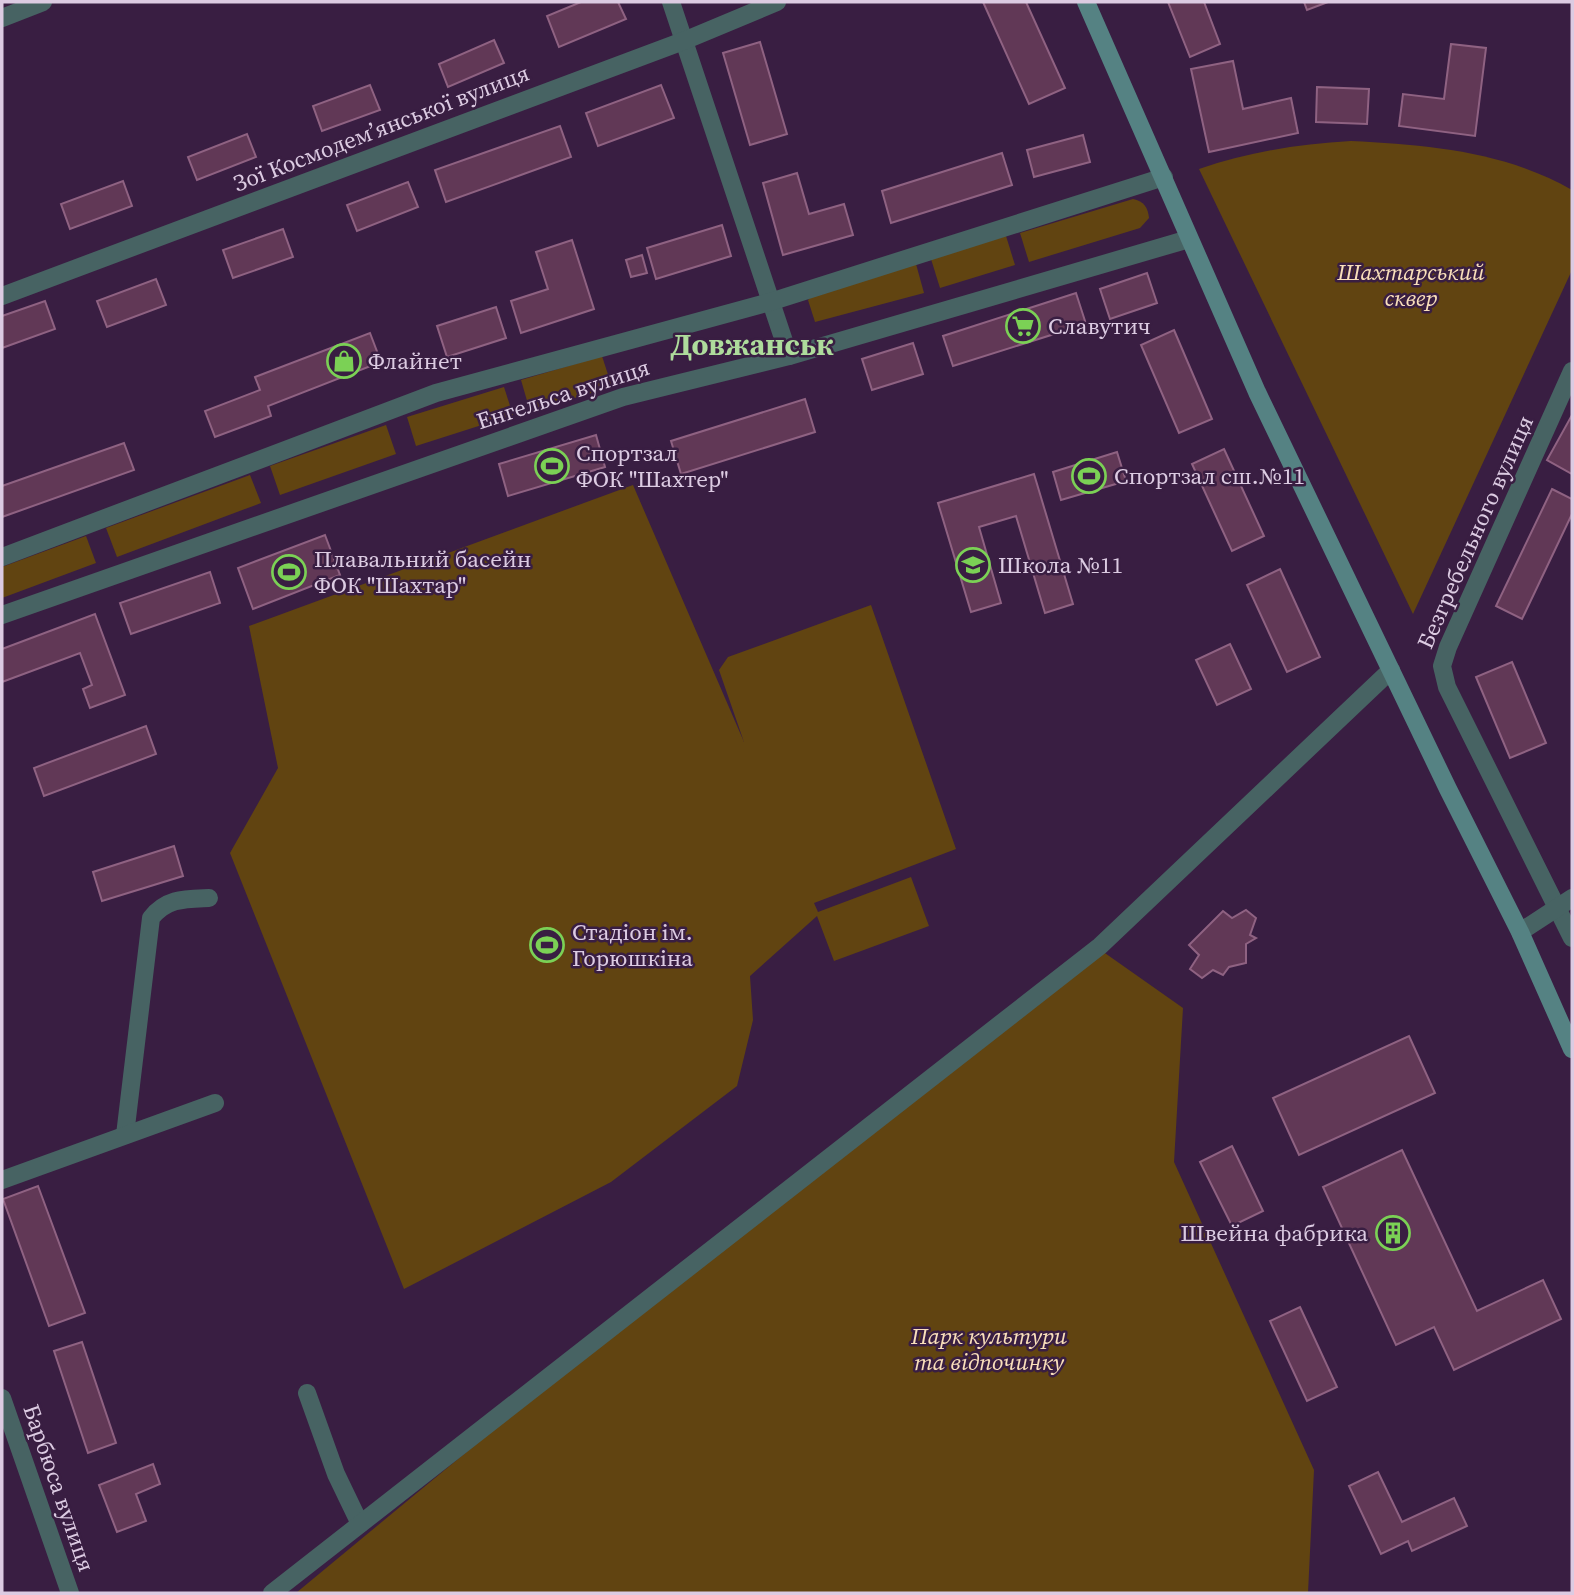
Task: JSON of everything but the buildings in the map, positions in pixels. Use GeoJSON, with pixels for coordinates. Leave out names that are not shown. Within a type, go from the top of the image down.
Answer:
{"type":"FeatureCollection","features":[{"type":"Feature","properties":{"kind":"main road"},"geometry":{"type":"LineString","coordinates":[[1086,2],[1257,392],[1520,932],[1572,1049]]}},
{"type":"Feature","properties":{"kind":"street"},"geometry":{"type":"LineString","coordinates":[[2,18],[43,2]]}},
{"type":"Feature","properties":{"kind":"street"},"geometry":{"type":"LineString","coordinates":[[671,2],[686,40],[769,302],[789,356]]}},
{"type":"Feature","properties":{"kind":"street","name":"Зої Космодем’янської вулиця"},"geometry":{"type":"LineString","coordinates":[[2,296],[686,40],[776,2]]}},
{"type":"Feature","properties":{"kind":"street","name":"Енгельса вулиця"},"geometry":{"type":"LineString","coordinates":[[2,557],[436,393],[769,302],[1164,177]]}},
{"type":"Feature","properties":{"kind":"street","name":"Енгельса вулиця"},"geometry":{"type":"LineString","coordinates":[[2,615],[622,397],[789,356],[1189,239]]}},
{"type":"Feature","properties":{"kind":"street","name":"Безгребельного вулиця"},"geometry":{"type":"LineString","coordinates":[[1572,372],[1448,646],[1442,666],[1447,687],[1566,903],[1572,938]]}},
{"type":"Feature","properties":{"kind":"street"},"geometry":{"type":"LineString","coordinates":[[272,1593],[1100,946],[1391,670]]}},
{"type":"Feature","properties":{"kind":"street"},"geometry":{"type":"LineString","coordinates":[[125,1135],[151,918],[160,907],[175,900],[209,898]]}},
{"type":"Feature","properties":{"kind":"street"},"geometry":{"type":"LineString","coordinates":[[1520,932],[1566,903]]}},
{"type":"Feature","properties":{"kind":"street"},"geometry":{"type":"LineString","coordinates":[[2,1180],[215,1103]]}},
{"type":"Feature","properties":{"kind":"street"},"geometry":{"type":"LineString","coordinates":[[307,1394],[336,1474],[360,1524]]}},
{"type":"Feature","properties":{"kind":"street","name":"Барбюса вулиця"},"geometry":{"type":"LineString","coordinates":[[2,1398],[69,1593]]}},
{"type":"Feature","properties":{"kind":"green space","name":"Шахтарський сквер"},"geometry":{"type":"Polygon","coordinates":[[[1351,141],[1465,152],[1520,166],[1572,190],[1572,270],[1413,614],[1199,169],[1274,150],[1351,141]]]}},
{"type":"Feature","properties":{"kind":"green space"},"geometry":{"type":"Polygon","coordinates":[[[1133,199],[1143,203],[1149,218],[1140,228],[1029,262],[1020,233],[1133,199]]]}},
{"type":"Feature","properties":{"kind":"green space"},"geometry":{"type":"Polygon","coordinates":[[[1006,236],[1015,265],[940,288],[931,259],[1006,236]]]}},
{"type":"Feature","properties":{"kind":"green space"},"geometry":{"type":"Polygon","coordinates":[[[916,264],[924,293],[815,322],[808,300],[811,297],[916,264]]]}},
{"type":"Feature","properties":{"kind":"green space"},"geometry":{"type":"Polygon","coordinates":[[[602,356],[612,387],[530,411],[521,380],[602,356]]]}},
{"type":"Feature","properties":{"kind":"green space"},"geometry":{"type":"Polygon","coordinates":[[[504,387],[513,415],[416,446],[407,417],[504,387]]]}},
{"type":"Feature","properties":{"kind":"green space"},"geometry":{"type":"Polygon","coordinates":[[[386,425],[396,454],[280,495],[270,466],[386,425]]]}},
{"type":"Feature","properties":{"kind":"green space"},"geometry":{"type":"Polygon","coordinates":[[[250,475],[261,503],[117,557],[106,528],[250,475]]]}},
{"type":"Feature","properties":{"kind":"green space"},"geometry":{"type":"Polygon","coordinates":[[[633,485],[744,742],[719,670],[728,657],[871,605],[956,849],[814,903],[818,912],[911,877],[929,926],[834,961],[817,916],[750,976],[753,1020],[737,1086],[611,1182],[404,1289],[230,853],[278,768],[249,626],[633,485]]]}},
{"type":"Feature","properties":{"kind":"green space"},"geometry":{"type":"Polygon","coordinates":[[[86,536],[96,563],[2,598],[2,567],[86,536]]]}},
{"type":"Feature","properties":{"kind":"green space","name":"Парк культури та відпочинку"},"geometry":{"type":"Polygon","coordinates":[[[1102,951],[1183,1008],[1174,1162],[1314,1470],[1308,1593],[296,1593],[638,1310],[1102,951]]]}},
{"type":"Feature","properties":{"kind":"place","name":"Славутич"},"geometry":{"type":"Point","coordinates":[1023,326]}},
{"type":"Feature","properties":{"kind":"place","name":"Флайнет"},"geometry":{"type":"Point","coordinates":[344,361]}},
{"type":"Feature","properties":{"kind":"place","name":"Спортзал ФОК \"Шахтер\""},"geometry":{"type":"Point","coordinates":[552,466]}},
{"type":"Feature","properties":{"kind":"place","name":"Спортзал сш.№11"},"geometry":{"type":"Point","coordinates":[1089,476]}},
{"type":"Feature","properties":{"kind":"place","name":"Школа №11"},"geometry":{"type":"Point","coordinates":[973,565]}},
{"type":"Feature","properties":{"kind":"place","name":"Плавальний басейн ФОК \"Шахтар\""},"geometry":{"type":"Point","coordinates":[289,572]}},
{"type":"Feature","properties":{"kind":"place","name":"Стадіон ім. Горюшкіна"},"geometry":{"type":"Point","coordinates":[547,945]}},
{"type":"Feature","properties":{"kind":"place","name":"Швейна фабрика"},"geometry":{"type":"Point","coordinates":[1393,1233]}},
{"type":"Feature","properties":{"kind":"district","name":"Довжанськ"},"geometry":{"type":"Point","coordinates":[752,345]}}]}
